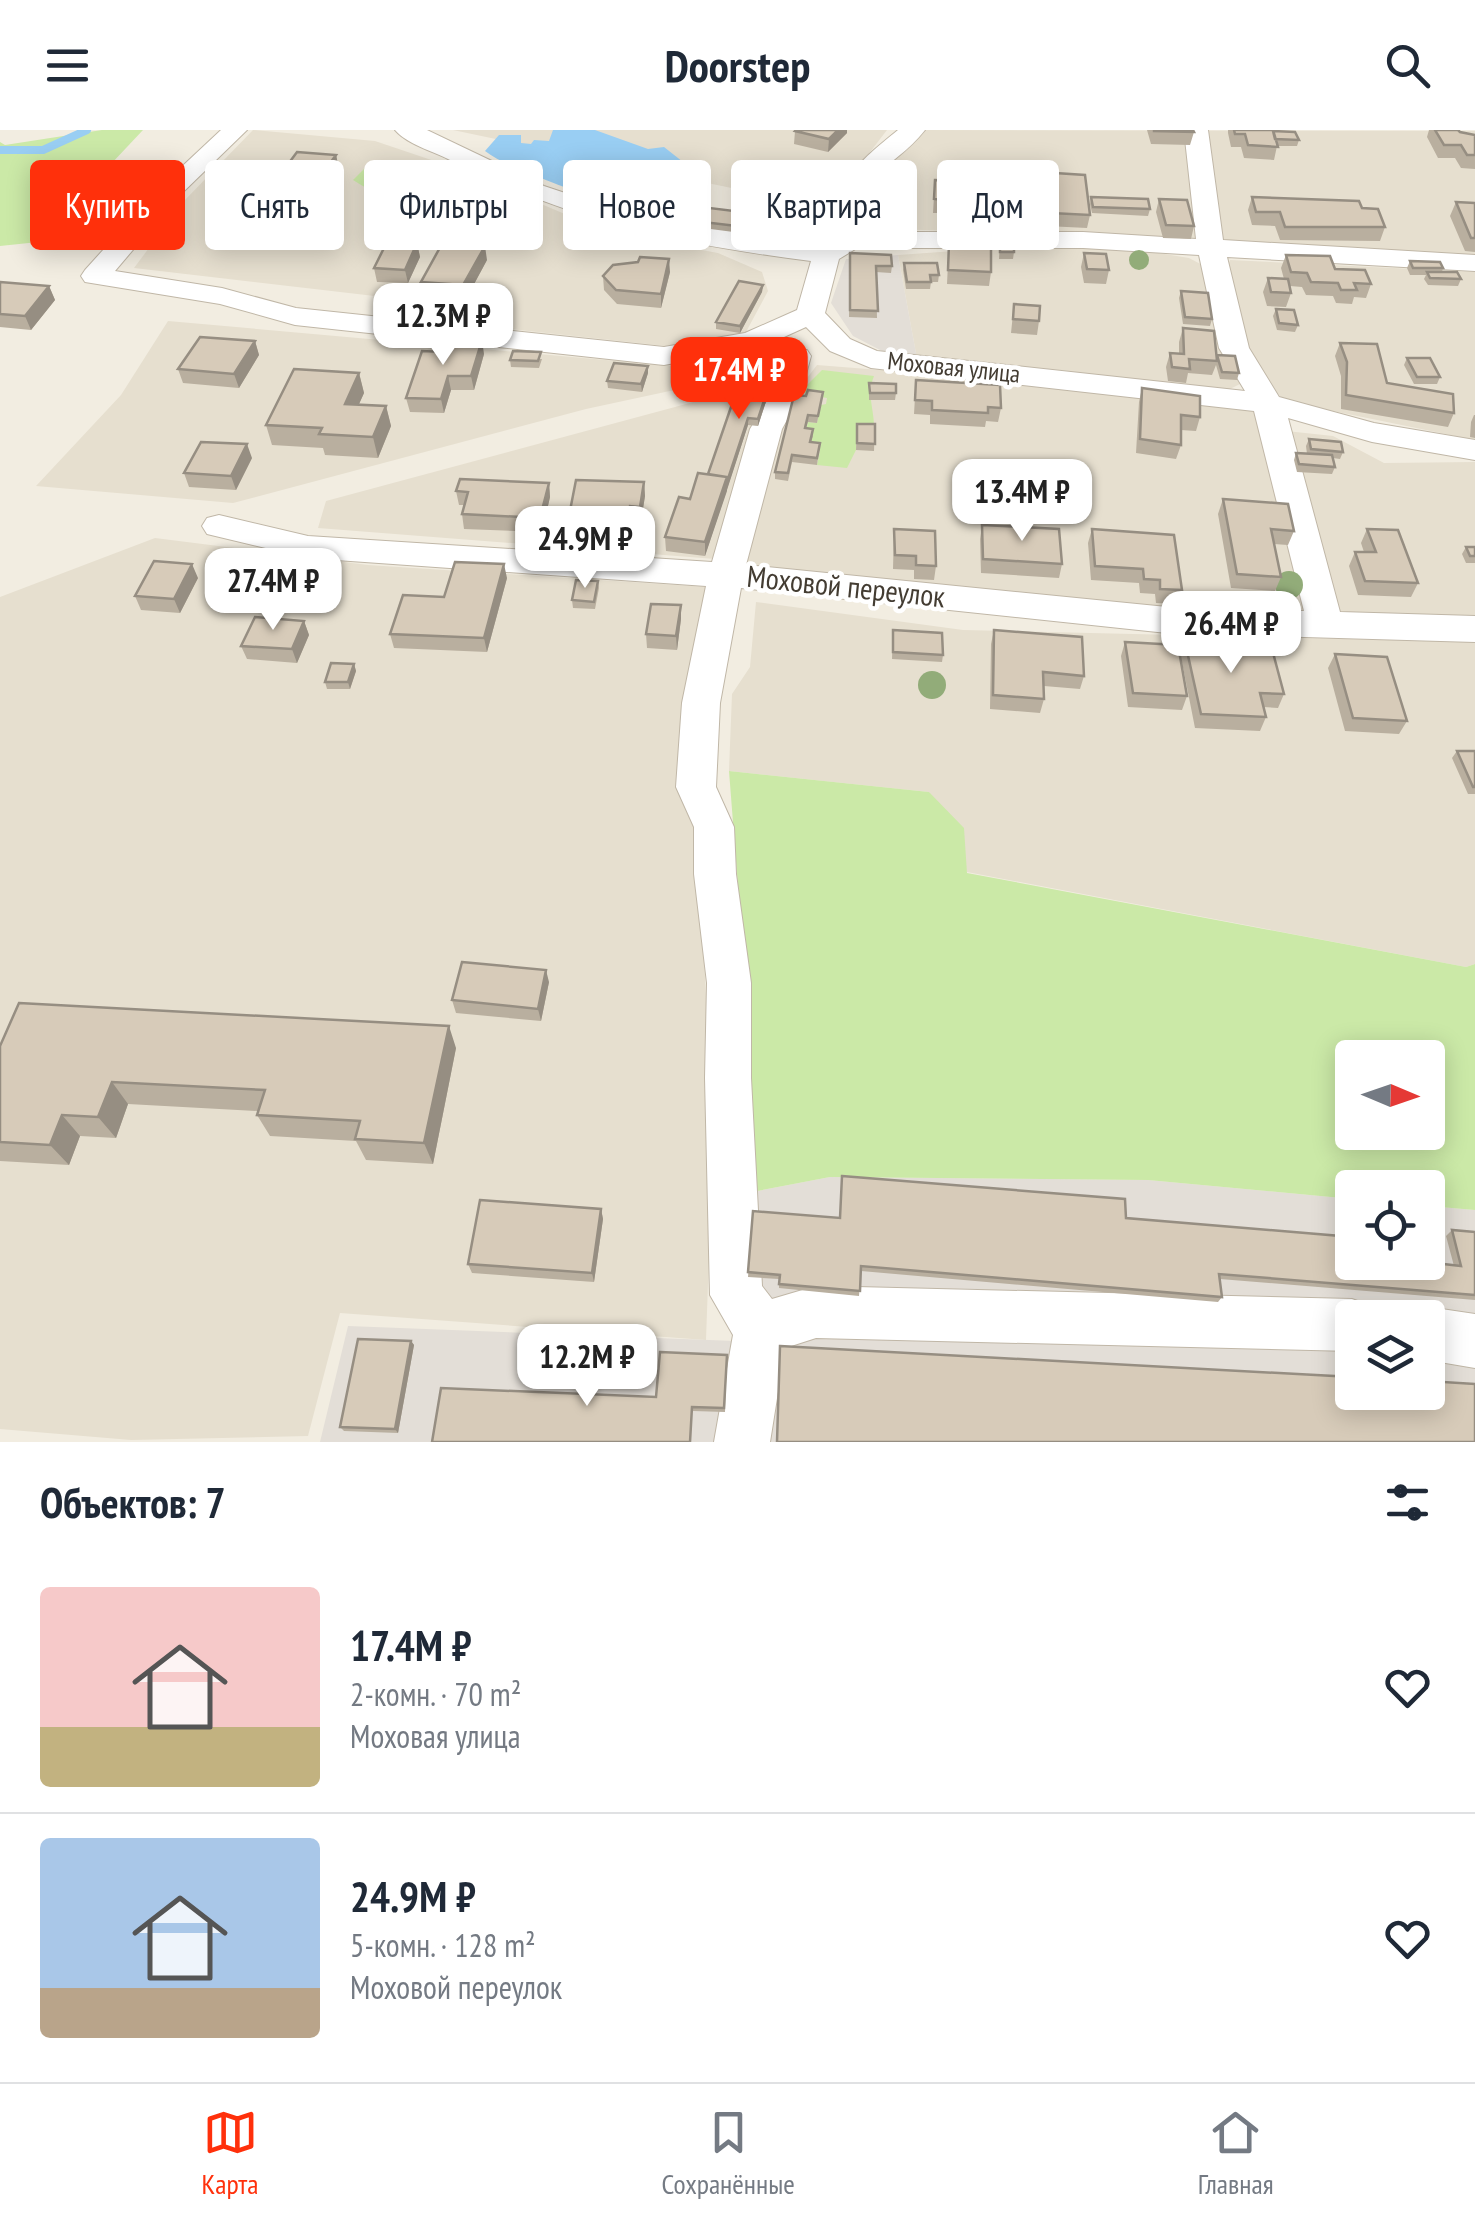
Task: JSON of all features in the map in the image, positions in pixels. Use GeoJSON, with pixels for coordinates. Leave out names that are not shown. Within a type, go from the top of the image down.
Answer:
{"type":"FeatureCollection","features":[{"type":"Feature","properties":{"kind":"street"},"geometry":{"type":"LineString","coordinates":[[235,130],[168,192],[95,276],[222,296],[295,316],[664,356],[752,340],[810,316],[826,256]]}},
{"type":"Feature","properties":{"kind":"street"},"geometry":{"type":"LineString","coordinates":[[407,130],[491,172],[603,216],[749,245],[826,256],[835,250]]}},
{"type":"Feature","properties":{"kind":"street"},"geometry":{"type":"LineString","coordinates":[[875,160],[912,130]]}},
{"type":"Feature","properties":{"kind":"street"},"geometry":{"type":"LineString","coordinates":[[1196,130],[1203,205],[1234,348],[1268,403],[1325,624]]}},
{"type":"Feature","properties":{"kind":"street"},"geometry":{"type":"LineString","coordinates":[[917,240],[1083,240],[1475,263]]}},
{"type":"Feature","properties":{"kind":"street","name":"Моховая улица"},"geometry":{"type":"LineString","coordinates":[[810,316],[840,345],[871,359],[1268,403],[1372,432],[1475,450]]}},
{"type":"Feature","properties":{"kind":"street"},"geometry":{"type":"LineString","coordinates":[[709,349],[871,359]]}},
{"type":"Feature","properties":{"kind":"street"},"geometry":{"type":"LineString","coordinates":[[742,1442],[761,1329],[736,1295],[728,1078],[729,983],[714,827],[696,787],[701,702],[726,575],[766,429],[785,396],[796,356]]}},
{"type":"Feature","properties":{"kind":"street","name":"Моховой переулок"},"geometry":{"type":"LineString","coordinates":[[218,526],[308,547],[726,575],[1167,620],[1475,629]]}},
{"type":"Feature","properties":{"kind":"street"},"geometry":{"type":"LineString","coordinates":[[761,1329],[816,1312],[1335,1325]]}},
{"type":"Feature","properties":{"kind":"street"},"geometry":{"type":"LineString","coordinates":[[1445,1337],[1475,1341]]}},
{"type":"Feature","properties":{"kind":"shaded area"},"geometry":{"type":"Polygon","coordinates":[[[253,130],[375,141],[431,160],[364,160],[364,250],[543,250],[543,205],[563,213],[563,250],[718,253],[762,272],[768,291],[746,332],[684,348],[399,317],[409,300],[134,268],[147,250],[185,250],[185,200],[205,179],[205,250],[344,250],[344,160],[224,160],[253,130]]]}},
{"type":"Feature","properties":{"kind":"shaded area"},"geometry":{"type":"Polygon","coordinates":[[[453,130],[887,130],[864,160],[731,160],[731,188],[711,184],[711,160],[597,160],[453,130]]]}},
{"type":"Feature","properties":{"kind":"shaded area"},"geometry":{"type":"Polygon","coordinates":[[[922,130],[1475,131],[1475,257],[1059,234],[1059,160],[937,160],[937,230],[917,230],[917,160],[884,160],[922,130]]]}},
{"type":"Feature","properties":{"kind":"shaded area"},"geometry":{"type":"Polygon","coordinates":[[[1059,246],[1140,250],[1189,258],[1210,269],[1248,380],[1226,391],[1060,370],[917,359],[898,255],[1059,250],[1059,246]]]}},
{"type":"Feature","properties":{"kind":"shaded area"},"geometry":{"type":"Polygon","coordinates":[[[898,255],[917,359],[886,353],[853,336],[831,303],[846,259],[898,255]]]}},
{"type":"Feature","properties":{"kind":"shaded area"},"geometry":{"type":"Polygon","coordinates":[[[1230,260],[1475,272],[1475,440],[1284,401],[1250,359],[1225,274],[1230,260]]]}},
{"type":"Feature","properties":{"kind":"shaded area"},"geometry":{"type":"Polygon","coordinates":[[[168,321],[684,367],[679,389],[586,409],[233,503],[36,486],[121,395],[168,321]]]}},
{"type":"Feature","properties":{"kind":"shaded area"},"geometry":{"type":"Polygon","coordinates":[[[817,365],[981,378],[1260,411],[1268,429],[1333,436],[1384,463],[1475,462],[1475,620],[1295,609],[1100,608],[744,566],[743,538],[794,395],[817,365]]]}},
{"type":"Feature","properties":{"kind":"shaded area"},"geometry":{"type":"Polygon","coordinates":[[[768,382],[715,559],[318,528],[326,501],[768,382]]]}},
{"type":"Feature","properties":{"kind":"shaded area"},"geometry":{"type":"Polygon","coordinates":[[[155,538],[368,565],[707,587],[680,769],[699,852],[713,1142],[706,1340],[340,1313],[308,1436],[131,1440],[0,1429],[0,597],[155,538]]]}},
{"type":"Feature","properties":{"kind":"shaded area"},"geometry":{"type":"Polygon","coordinates":[[[756,602],[963,630],[1475,642],[1475,964],[1466,967],[967,872],[929,792],[729,771],[732,694],[750,667],[756,602]]]}},
{"type":"Feature","properties":{"kind":"shaded area"},"geometry":{"type":"Polygon","coordinates":[[[830,1177],[1148,1180],[1335,1197],[1335,1280],[1445,1280],[1445,1207],[1475,1210],[1475,1442],[320,1442],[348,1326],[735,1341],[747,1193],[830,1177]]]}},
{"type":"Feature","properties":{"kind":"green space"},"geometry":{"type":"Polygon","coordinates":[[[102,130],[143,130],[115,160],[30,160],[30,243],[0,246],[0,142],[5,145],[102,130]]]}},
{"type":"Feature","properties":{"kind":"green space"},"geometry":{"type":"Polygon","coordinates":[[[364,169],[364,186],[353,180],[364,169]]]}},
{"type":"Feature","properties":{"kind":"green space"},"geometry":{"type":"Polygon","coordinates":[[[822,370],[874,376],[874,431],[856,431],[856,450],[847,468],[817,465],[820,451],[810,450],[805,435],[808,422],[817,423],[821,405],[826,404],[827,398],[805,394],[805,387],[822,370]]]}},
{"type":"Feature","properties":{"kind":"green space"},"geometry":{"type":"Polygon","coordinates":[[[729,771],[929,792],[964,828],[967,873],[1466,967],[1475,964],[1475,1210],[1445,1207],[1445,1170],[1335,1170],[1335,1197],[1148,1180],[830,1177],[747,1193],[749,1028],[729,771]]]}},
{"type":"Feature","properties":{"kind":"water"},"geometry":{"type":"Polygon","coordinates":[[[553,130],[595,130],[648,149],[664,147],[680,160],[563,160],[563,186],[543,179],[543,160],[500,160],[485,151],[499,135],[521,135],[521,143],[549,141],[553,130]]]}},
{"type":"Feature","properties":{"kind":"building"},"geometry":{"type":"Polygon","coordinates":[[[796,130],[838,130],[829,139],[796,130]]]}},
{"type":"Feature","properties":{"kind":"building"},"geometry":{"type":"Polygon","coordinates":[[[1234,130],[1273,130],[1278,147],[1248,145],[1245,134],[1235,134],[1234,130]]]}},
{"type":"Feature","properties":{"kind":"building"},"geometry":{"type":"Polygon","coordinates":[[[1435,130],[1475,135],[1475,155],[1467,155],[1461,145],[1444,145],[1435,130]]]}},
{"type":"Feature","properties":{"kind":"building"},"geometry":{"type":"Polygon","coordinates":[[[1273,131],[1295,132],[1299,140],[1275,139],[1273,131]]]}},
{"type":"Feature","properties":{"kind":"building"},"geometry":{"type":"Polygon","coordinates":[[[297,152],[336,155],[332,160],[291,160],[297,152]]]}},
{"type":"Feature","properties":{"kind":"building"},"geometry":{"type":"Polygon","coordinates":[[[1059,173],[1085,175],[1090,215],[1059,213],[1059,173]]]}},
{"type":"Feature","properties":{"kind":"building"},"geometry":{"type":"Polygon","coordinates":[[[1091,197],[1148,199],[1150,209],[1093,207],[1091,197]]]}},
{"type":"Feature","properties":{"kind":"building"},"geometry":{"type":"Polygon","coordinates":[[[1252,197],[1359,201],[1362,208],[1378,209],[1385,227],[1285,227],[1280,212],[1256,212],[1252,197]]]}},
{"type":"Feature","properties":{"kind":"building"},"geometry":{"type":"Polygon","coordinates":[[[1159,199],[1187,200],[1194,226],[1166,225],[1159,199]]]}},
{"type":"Feature","properties":{"kind":"building"},"geometry":{"type":"Polygon","coordinates":[[[1456,202],[1475,203],[1475,238],[1471,238],[1456,202]]]}},
{"type":"Feature","properties":{"kind":"building"},"geometry":{"type":"Polygon","coordinates":[[[711,208],[731,211],[731,225],[711,223],[711,208]]]}},
{"type":"Feature","properties":{"kind":"building"},"geometry":{"type":"Polygon","coordinates":[[[383,250],[414,250],[405,270],[374,268],[383,250]]]}},
{"type":"Feature","properties":{"kind":"building"},"geometry":{"type":"Polygon","coordinates":[[[439,250],[483,250],[463,285],[421,282],[439,250]]]}},
{"type":"Feature","properties":{"kind":"building"},"geometry":{"type":"Polygon","coordinates":[[[949,250],[991,250],[991,272],[948,270],[949,250]]]}},
{"type":"Feature","properties":{"kind":"building"},"geometry":{"type":"Polygon","coordinates":[[[850,253],[891,255],[892,266],[876,266],[878,311],[850,310],[850,253]]]}},
{"type":"Feature","properties":{"kind":"building"},"geometry":{"type":"Polygon","coordinates":[[[1084,253],[1106,254],[1109,270],[1087,269],[1084,253]]]}},
{"type":"Feature","properties":{"kind":"building"},"geometry":{"type":"Polygon","coordinates":[[[1286,255],[1330,256],[1335,269],[1365,270],[1371,284],[1354,283],[1357,290],[1341,290],[1338,283],[1311,282],[1307,273],[1291,272],[1286,255]]]}},
{"type":"Feature","properties":{"kind":"building"},"geometry":{"type":"Polygon","coordinates":[[[640,257],[669,259],[661,294],[616,290],[603,276],[613,265],[638,262],[640,257]]]}},
{"type":"Feature","properties":{"kind":"building"},"geometry":{"type":"Polygon","coordinates":[[[1410,261],[1440,262],[1443,268],[1413,268],[1410,261]]]}},
{"type":"Feature","properties":{"kind":"building"},"geometry":{"type":"Polygon","coordinates":[[[904,263],[937,263],[939,275],[930,275],[931,282],[907,282],[904,263]]]}},
{"type":"Feature","properties":{"kind":"building"},"geometry":{"type":"Polygon","coordinates":[[[1427,272],[1457,272],[1461,279],[1430,278],[1427,272]]]}},
{"type":"Feature","properties":{"kind":"building"},"geometry":{"type":"Polygon","coordinates":[[[1268,278],[1288,279],[1291,293],[1271,292],[1268,278]]]}},
{"type":"Feature","properties":{"kind":"building"},"geometry":{"type":"Polygon","coordinates":[[[739,281],[763,285],[740,326],[716,322],[739,281]]]}},
{"type":"Feature","properties":{"kind":"building"},"geometry":{"type":"Polygon","coordinates":[[[0,282],[49,286],[25,316],[0,314],[0,282]]]}},
{"type":"Feature","properties":{"kind":"building"},"geometry":{"type":"Polygon","coordinates":[[[1181,291],[1208,293],[1212,319],[1185,317],[1181,291]]]}},
{"type":"Feature","properties":{"kind":"building"},"geometry":{"type":"Polygon","coordinates":[[[1014,304],[1040,306],[1039,321],[1013,319],[1014,304]]]}},
{"type":"Feature","properties":{"kind":"building"},"geometry":{"type":"Polygon","coordinates":[[[1276,309],[1294,310],[1298,325],[1279,323],[1276,309]]]}},
{"type":"Feature","properties":{"kind":"building"},"geometry":{"type":"Polygon","coordinates":[[[1183,328],[1214,331],[1217,361],[1189,359],[1190,369],[1172,367],[1170,353],[1184,354],[1183,328]]]}},
{"type":"Feature","properties":{"kind":"building"},"geometry":{"type":"Polygon","coordinates":[[[200,337],[255,341],[234,374],[178,369],[200,337]]]}},
{"type":"Feature","properties":{"kind":"building"},"geometry":{"type":"Polygon","coordinates":[[[448,339],[482,340],[471,376],[448,376],[441,399],[406,398],[422,351],[444,352],[448,339]]]}},
{"type":"Feature","properties":{"kind":"building"},"geometry":{"type":"Polygon","coordinates":[[[1340,343],[1377,344],[1387,383],[1453,394],[1454,413],[1346,395],[1347,362],[1340,343]]]}},
{"type":"Feature","properties":{"kind":"building"},"geometry":{"type":"Polygon","coordinates":[[[513,351],[541,352],[538,361],[510,360],[513,351]]]}},
{"type":"Feature","properties":{"kind":"building"},"geometry":{"type":"Polygon","coordinates":[[[1217,355],[1235,356],[1239,373],[1222,372],[1217,355]]]}},
{"type":"Feature","properties":{"kind":"building"},"geometry":{"type":"Polygon","coordinates":[[[1407,358],[1430,358],[1440,377],[1417,377],[1407,358]]]}},
{"type":"Feature","properties":{"kind":"building"},"geometry":{"type":"Polygon","coordinates":[[[614,363],[648,366],[641,384],[607,381],[614,363]]]}},
{"type":"Feature","properties":{"kind":"building"},"geometry":{"type":"Polygon","coordinates":[[[294,369],[359,373],[345,404],[386,406],[373,437],[319,434],[322,428],[266,425],[294,369]]]}},
{"type":"Feature","properties":{"kind":"building"},"geometry":{"type":"Polygon","coordinates":[[[742,375],[771,379],[758,419],[748,418],[727,482],[727,477],[708,474],[742,375]]]}},
{"type":"Feature","properties":{"kind":"building"},"geometry":{"type":"Polygon","coordinates":[[[916,380],[1000,385],[1001,408],[988,407],[988,413],[932,410],[932,401],[915,400],[916,380]]]}},
{"type":"Feature","properties":{"kind":"building"},"geometry":{"type":"Polygon","coordinates":[[[869,383],[896,384],[896,393],[870,393],[869,383]]]}},
{"type":"Feature","properties":{"kind":"building"},"geometry":{"type":"Polygon","coordinates":[[[1142,388],[1200,396],[1200,417],[1181,415],[1181,445],[1140,439],[1142,388]]]}},
{"type":"Feature","properties":{"kind":"building"},"geometry":{"type":"Polygon","coordinates":[[[808,390],[823,392],[818,416],[808,415],[805,428],[813,429],[810,442],[820,443],[817,458],[792,455],[788,473],[775,472],[794,395],[806,396],[808,390]]]}},
{"type":"Feature","properties":{"kind":"building"},"geometry":{"type":"Polygon","coordinates":[[[857,424],[875,424],[875,444],[857,443],[857,424]]]}},
{"type":"Feature","properties":{"kind":"building"},"geometry":{"type":"Polygon","coordinates":[[[1309,439],[1341,442],[1343,452],[1311,449],[1309,439]]]}},
{"type":"Feature","properties":{"kind":"building"},"geometry":{"type":"Polygon","coordinates":[[[201,442],[247,444],[231,476],[184,473],[201,442]]]}},
{"type":"Feature","properties":{"kind":"building"},"geometry":{"type":"Polygon","coordinates":[[[1296,453],[1332,455],[1335,467],[1299,464],[1296,453]]]}},
{"type":"Feature","properties":{"kind":"building"},"geometry":{"type":"Polygon","coordinates":[[[698,473],[727,477],[705,542],[665,537],[679,497],[690,499],[698,473]]]}},
{"type":"Feature","properties":{"kind":"building"},"geometry":{"type":"Polygon","coordinates":[[[460,479],[549,483],[540,518],[462,514],[468,492],[456,491],[460,479]]]}},
{"type":"Feature","properties":{"kind":"building"},"geometry":{"type":"Polygon","coordinates":[[[576,480],[644,482],[640,507],[630,506],[628,523],[568,521],[576,480]]]}},
{"type":"Feature","properties":{"kind":"building"},"geometry":{"type":"Polygon","coordinates":[[[1223,499],[1288,504],[1294,531],[1271,529],[1281,577],[1237,574],[1223,499]]]}},
{"type":"Feature","properties":{"kind":"building"},"geometry":{"type":"Polygon","coordinates":[[[982,525],[1059,529],[1062,564],[983,559],[982,525]]]}},
{"type":"Feature","properties":{"kind":"building"},"geometry":{"type":"Polygon","coordinates":[[[894,529],[935,531],[936,566],[916,565],[916,556],[895,555],[894,529]]]}},
{"type":"Feature","properties":{"kind":"building"},"geometry":{"type":"Polygon","coordinates":[[[1092,529],[1174,535],[1182,590],[1160,589],[1160,580],[1144,579],[1143,569],[1095,566],[1092,529]]]}},
{"type":"Feature","properties":{"kind":"building"},"geometry":{"type":"Polygon","coordinates":[[[1367,529],[1398,530],[1418,583],[1365,581],[1355,552],[1376,552],[1367,529]]]}},
{"type":"Feature","properties":{"kind":"building"},"geometry":{"type":"Polygon","coordinates":[[[1466,547],[1475,547],[1475,556],[1470,556],[1466,547]]]}},
{"type":"Feature","properties":{"kind":"building"},"geometry":{"type":"Polygon","coordinates":[[[154,561],[192,564],[174,599],[135,596],[154,561]]]}},
{"type":"Feature","properties":{"kind":"building"},"geometry":{"type":"Polygon","coordinates":[[[455,562],[504,564],[484,638],[390,634],[403,595],[444,597],[455,562]]]}},
{"type":"Feature","properties":{"kind":"building"},"geometry":{"type":"Polygon","coordinates":[[[576,580],[598,581],[594,602],[572,600],[576,580]]]}},
{"type":"Feature","properties":{"kind":"building"},"geometry":{"type":"Polygon","coordinates":[[[651,604],[681,605],[676,636],[646,634],[651,604]]]}},
{"type":"Feature","properties":{"kind":"building"},"geometry":{"type":"Polygon","coordinates":[[[255,617],[304,621],[292,649],[241,646],[255,617]]]}},
{"type":"Feature","properties":{"kind":"building"},"geometry":{"type":"Polygon","coordinates":[[[893,630],[942,633],[943,655],[893,652],[893,630]]]}},
{"type":"Feature","properties":{"kind":"building"},"geometry":{"type":"Polygon","coordinates":[[[994,630],[1082,637],[1084,676],[1043,672],[1044,699],[993,695],[994,630]]]}},
{"type":"Feature","properties":{"kind":"building"},"geometry":{"type":"Polygon","coordinates":[[[1183,633],[1225,635],[1229,647],[1272,649],[1284,694],[1260,693],[1266,717],[1201,714],[1183,633]]]}},
{"type":"Feature","properties":{"kind":"building"},"geometry":{"type":"Polygon","coordinates":[[[1125,642],[1178,645],[1187,696],[1133,693],[1125,642]]]}},
{"type":"Feature","properties":{"kind":"building"},"geometry":{"type":"Polygon","coordinates":[[[1335,654],[1387,657],[1407,721],[1353,718],[1335,654]]]}},
{"type":"Feature","properties":{"kind":"building"},"geometry":{"type":"Polygon","coordinates":[[[331,663],[354,664],[348,682],[325,682],[331,663]]]}},
{"type":"Feature","properties":{"kind":"building"},"geometry":{"type":"Polygon","coordinates":[[[1457,751],[1475,751],[1475,787],[1473,787],[1457,751]]]}},
{"type":"Feature","properties":{"kind":"building"},"geometry":{"type":"Polygon","coordinates":[[[462,962],[546,970],[538,1009],[452,1000],[462,962]]]}},
{"type":"Feature","properties":{"kind":"building"},"geometry":{"type":"Polygon","coordinates":[[[19,1003],[449,1026],[424,1143],[355,1139],[360,1121],[257,1115],[265,1090],[112,1082],[98,1117],[62,1115],[50,1145],[0,1142],[0,1046],[19,1003]]]}},
{"type":"Feature","properties":{"kind":"building"},"geometry":{"type":"Polygon","coordinates":[[[842,1176],[1125,1199],[1126,1218],[1335,1236],[1335,1280],[1445,1280],[1445,1264],[1461,1266],[1452,1230],[1475,1232],[1475,1295],[1219,1274],[1222,1297],[861,1266],[860,1291],[779,1284],[780,1275],[748,1272],[753,1211],[840,1218],[842,1176]]]}},
{"type":"Feature","properties":{"kind":"building"},"geometry":{"type":"Polygon","coordinates":[[[480,1200],[601,1209],[592,1273],[468,1264],[480,1200]]]}},
{"type":"Feature","properties":{"kind":"building"},"geometry":{"type":"Polygon","coordinates":[[[358,1339],[411,1341],[395,1429],[340,1427],[358,1339]]]}},
{"type":"Feature","properties":{"kind":"building"},"geometry":{"type":"Polygon","coordinates":[[[780,1346],[1335,1376],[1335,1410],[1445,1410],[1445,1382],[1475,1384],[1475,1442],[777,1442],[780,1346]]]}},
{"type":"Feature","properties":{"kind":"building"},"geometry":{"type":"Polygon","coordinates":[[[660,1352],[727,1355],[724,1408],[692,1407],[690,1442],[432,1442],[441,1388],[656,1397],[660,1352]]]}},
{"type":"Feature","properties":{"kind":"waterway"},"geometry":{"type":"LineString","coordinates":[[0,150],[43,150],[87,130]]}}]}
